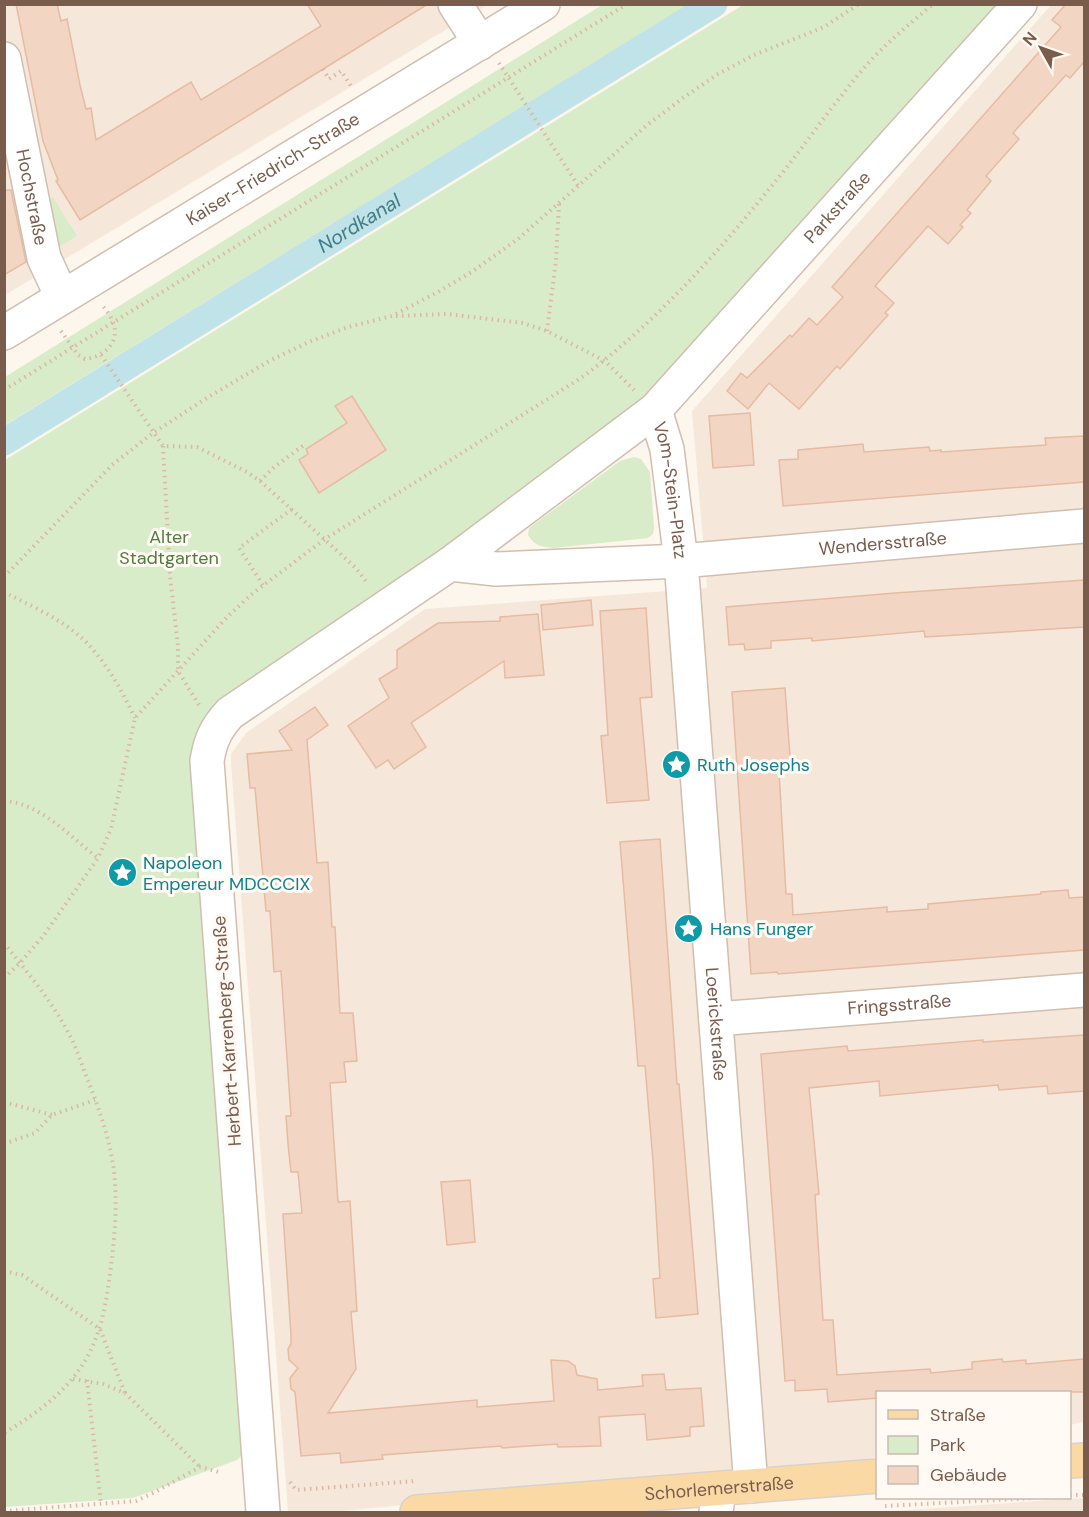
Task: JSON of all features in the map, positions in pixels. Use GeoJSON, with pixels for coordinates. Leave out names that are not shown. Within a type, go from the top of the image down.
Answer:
{"type":"FeatureCollection","features":[{"type":"Feature","properties":{"kind":"main road","name":"Schorlemerstraße"},"geometry":{"type":"LineString","coordinates":[[417,1512],[717,1501],[751,1486],[876,1491]]}},
{"type":"Feature","properties":{"kind":"street"},"geometry":{"type":"LineString","coordinates":[[455,4],[480,44]]}},
{"type":"Feature","properties":{"kind":"street","name":"Kaiser-Friedrich-Straße"},"geometry":{"type":"LineString","coordinates":[[4,333],[543,4]]}},
{"type":"Feature","properties":{"kind":"street","name":"Parkstraße"},"geometry":{"type":"LineString","coordinates":[[655,410],[1020,4]]}},
{"type":"Feature","properties":{"kind":"street","name":"Hochstraße"},"geometry":{"type":"LineString","coordinates":[[4,59],[44,258],[62,297]]}},
{"type":"Feature","properties":{"kind":"street","name":"Vom-Stein-Platz"},"geometry":{"type":"LineString","coordinates":[[655,410],[667,448],[681,561],[496,569],[450,564],[655,410]]}},
{"type":"Feature","properties":{"kind":"street","name":"Wendersstraße"},"geometry":{"type":"LineString","coordinates":[[681,561],[1084,526]]}},
{"type":"Feature","properties":{"kind":"street","name":"Loerickstraße"},"geometry":{"type":"LineString","coordinates":[[681,561],[751,1486]]}},
{"type":"Feature","properties":{"kind":"street","name":"Herbert-Karrenberg-Straße"},"geometry":{"type":"LineString","coordinates":[[263,1512],[207,760],[209,745],[214,732],[230,713],[450,564]]}},
{"type":"Feature","properties":{"kind":"street","name":"Fringsstraße"},"geometry":{"type":"LineString","coordinates":[[716,1019],[1084,990]]}},
{"type":"Feature","properties":{"kind":"path"},"geometry":{"type":"LineString","coordinates":[[4,390],[627,4]]}},
{"type":"Feature","properties":{"kind":"path"},"geometry":{"type":"LineString","coordinates":[[392,316],[473,272],[518,239],[647,125],[718,74],[754,55],[824,27],[859,4]]}},
{"type":"Feature","properties":{"kind":"path"},"geometry":{"type":"LineString","coordinates":[[4,978],[44,935],[98,858],[111,829],[135,718],[228,616],[263,585],[325,539],[605,361],[673,297],[727,239],[771,188],[873,59],[896,35],[933,4]]}},
{"type":"Feature","properties":{"kind":"path"},"geometry":{"type":"LineString","coordinates":[[323,69],[329,79],[341,71],[348,82]]}},
{"type":"Feature","properties":{"kind":"path"},"geometry":{"type":"LineString","coordinates":[[508,77],[579,186]]}},
{"type":"Feature","properties":{"kind":"path"},"geometry":{"type":"LineString","coordinates":[[547,331],[560,204]]}},
{"type":"Feature","properties":{"kind":"path"},"geometry":{"type":"LineString","coordinates":[[4,577],[112,465],[153,433],[271,360],[348,327],[392,316],[447,314],[523,323],[547,331],[605,361],[655,410]]}},
{"type":"Feature","properties":{"kind":"path"},"geometry":{"type":"LineString","coordinates":[[72,348],[85,359],[102,357],[114,337],[113,322]]}},
{"type":"Feature","properties":{"kind":"path"},"geometry":{"type":"LineString","coordinates":[[102,357],[163,446],[178,671],[199,706]]}},
{"type":"Feature","properties":{"kind":"path"},"geometry":{"type":"LineString","coordinates":[[260,481],[273,468],[304,445]]}},
{"type":"Feature","properties":{"kind":"path"},"geometry":{"type":"LineString","coordinates":[[163,446],[197,447],[231,463],[260,481],[356,568],[371,586]]}},
{"type":"Feature","properties":{"kind":"path"},"geometry":{"type":"LineString","coordinates":[[263,585],[239,548],[292,509]]}},
{"type":"Feature","properties":{"kind":"path"},"geometry":{"type":"LineString","coordinates":[[4,591],[58,621],[82,639],[115,679],[135,718]]}},
{"type":"Feature","properties":{"kind":"path"},"geometry":{"type":"LineString","coordinates":[[4,801],[21,804],[40,812],[98,858]]}},
{"type":"Feature","properties":{"kind":"path"},"geometry":{"type":"LineString","coordinates":[[4,943],[58,1014],[69,1033],[95,1100],[110,1151],[115,1182],[114,1246],[106,1306],[100,1329],[87,1356],[72,1379],[33,1414],[4,1433]]}},
{"type":"Feature","properties":{"kind":"path"},"geometry":{"type":"LineString","coordinates":[[4,1144],[35,1132],[52,1115],[95,1100]]}},
{"type":"Feature","properties":{"kind":"path"},"geometry":{"type":"LineString","coordinates":[[4,1101],[52,1115]]}},
{"type":"Feature","properties":{"kind":"path"},"geometry":{"type":"LineString","coordinates":[[4,1271],[22,1275],[100,1329],[125,1393],[200,1467],[219,1472]]}},
{"type":"Feature","properties":{"kind":"path"},"geometry":{"type":"LineString","coordinates":[[72,1379],[87,1380],[125,1393]]}},
{"type":"Feature","properties":{"kind":"path"},"geometry":{"type":"LineString","coordinates":[[87,1380],[101,1504]]}},
{"type":"Feature","properties":{"kind":"path"},"geometry":{"type":"LineString","coordinates":[[4,1511],[136,1501],[200,1467]]}},
{"type":"Feature","properties":{"kind":"path"},"geometry":{"type":"LineString","coordinates":[[285,1476],[296,1490]]}},
{"type":"Feature","properties":{"kind":"shaded area"},"geometry":{"type":"Polygon","coordinates":[[[5,5],[487,5],[5,295],[5,5]]]}},
{"type":"Feature","properties":{"kind":"shaded area"},"geometry":{"type":"Polygon","coordinates":[[[1051,5],[1084,5],[1084,1422],[1071,1425],[1071,1391],[876,1391],[876,1457],[749,1479],[476,1498],[332,1512],[288,1512],[231,754],[246,733],[425,609],[707,588],[692,411],[1051,5]]]}},
{"type":"Feature","properties":{"kind":"shaded area"},"geometry":{"type":"Polygon","coordinates":[[[1084,1498],[1084,1512],[878,1512],[1071,1499],[1084,1498]]]}},
{"type":"Feature","properties":{"kind":"green space"},"geometry":{"type":"Polygon","coordinates":[[[602,5],[688,5],[5,425],[5,377],[602,5]]]}},
{"type":"Feature","properties":{"kind":"green space","name":"Alter Stadtgarten"},"geometry":{"type":"Polygon","coordinates":[[[743,5],[1008,5],[665,389],[211,717],[246,1451],[237,1460],[133,1498],[5,1507],[5,460],[743,5]]]}},
{"type":"Feature","properties":{"kind":"green space"},"geometry":{"type":"Polygon","coordinates":[[[53,197],[77,236],[54,250],[44,202],[53,197]]]}},
{"type":"Feature","properties":{"kind":"green space"},"geometry":{"type":"Polygon","coordinates":[[[634,457],[641,459],[650,472],[653,534],[648,538],[554,548],[533,542],[528,535],[529,528],[620,461],[634,457]]]}},
{"type":"Feature","properties":{"kind":"building"},"geometry":{"type":"Polygon","coordinates":[[[16,4],[57,4],[61,21],[67,19],[80,85],[86,109],[91,108],[96,140],[191,82],[201,100],[321,26],[307,4],[428,4],[80,220],[56,181],[58,180],[43,141],[16,4]]]}},
{"type":"Feature","properties":{"kind":"building"},"geometry":{"type":"Polygon","coordinates":[[[1066,4],[1084,4],[1084,62],[1070,78],[1066,75],[1013,133],[1019,139],[986,176],[991,181],[967,210],[971,213],[960,225],[963,227],[948,244],[928,226],[875,286],[894,303],[885,313],[888,315],[840,369],[837,366],[799,409],[769,383],[748,409],[727,391],[741,373],[747,378],[790,335],[792,337],[809,318],[817,325],[843,297],[832,287],[1061,27],[1052,20],[1066,4]]]}},
{"type":"Feature","properties":{"kind":"building"},"geometry":{"type":"Polygon","coordinates":[[[4,190],[11,190],[26,262],[4,275],[4,190]]]}},
{"type":"Feature","properties":{"kind":"building"},"geometry":{"type":"Polygon","coordinates":[[[352,396],[386,450],[319,493],[299,460],[308,454],[306,449],[347,423],[335,406],[352,396]]]}},
{"type":"Feature","properties":{"kind":"building"},"geometry":{"type":"Polygon","coordinates":[[[750,413],[754,465],[713,468],[709,416],[750,413]]]}},
{"type":"Feature","properties":{"kind":"building"},"geometry":{"type":"Polygon","coordinates":[[[1084,436],[1084,482],[783,506],[779,460],[798,459],[798,450],[863,444],[864,452],[929,447],[930,451],[941,450],[941,452],[1046,445],[1045,438],[1084,436]]]}},
{"type":"Feature","properties":{"kind":"building"},"geometry":{"type":"Polygon","coordinates":[[[1084,580],[1084,627],[925,637],[924,631],[812,641],[812,638],[771,641],[771,648],[745,650],[744,644],[729,645],[726,607],[1084,580]]]}},
{"type":"Feature","properties":{"kind":"building"},"geometry":{"type":"Polygon","coordinates":[[[591,600],[593,625],[543,630],[541,605],[591,600]]]}},
{"type":"Feature","properties":{"kind":"building"},"geometry":{"type":"Polygon","coordinates":[[[646,608],[652,697],[640,698],[649,800],[607,803],[601,736],[608,735],[600,611],[646,608]]]}},
{"type":"Feature","properties":{"kind":"building"},"geometry":{"type":"Polygon","coordinates":[[[538,614],[544,675],[505,678],[504,661],[411,723],[426,747],[394,769],[388,760],[376,768],[348,726],[389,698],[379,679],[397,668],[397,650],[438,623],[500,621],[500,617],[538,614]]]}},
{"type":"Feature","properties":{"kind":"building"},"geometry":{"type":"Polygon","coordinates":[[[785,688],[791,770],[779,771],[786,894],[792,894],[793,915],[887,907],[887,912],[928,909],[928,904],[1068,890],[1069,898],[1084,897],[1084,950],[778,974],[777,972],[751,974],[732,692],[785,688]]]}},
{"type":"Feature","properties":{"kind":"building"},"geometry":{"type":"Polygon","coordinates":[[[315,707],[328,725],[307,740],[317,863],[328,862],[332,927],[335,927],[340,1013],[353,1013],[357,1061],[344,1062],[346,1082],[330,1083],[338,1202],[350,1201],[357,1311],[351,1312],[356,1369],[328,1413],[477,1400],[477,1407],[554,1401],[551,1360],[568,1361],[575,1366],[577,1375],[597,1379],[598,1390],[643,1386],[642,1375],[664,1374],[666,1390],[701,1388],[704,1426],[690,1427],[690,1436],[647,1440],[645,1414],[599,1417],[601,1446],[558,1447],[557,1444],[502,1448],[501,1446],[382,1455],[383,1459],[341,1463],[340,1453],[301,1456],[295,1392],[291,1389],[290,1378],[298,1368],[289,1360],[288,1349],[291,1344],[291,1335],[283,1214],[302,1213],[298,1172],[291,1172],[288,1144],[286,1116],[291,1116],[281,971],[274,972],[270,911],[266,911],[255,788],[250,788],[247,754],[292,750],[279,731],[315,707]]]}},
{"type":"Feature","properties":{"kind":"building"},"geometry":{"type":"Polygon","coordinates":[[[660,839],[677,1084],[679,1084],[698,1314],[656,1318],[653,1279],[660,1278],[653,1161],[645,1066],[638,1066],[620,842],[660,839]]]}},
{"type":"Feature","properties":{"kind":"building"},"geometry":{"type":"Polygon","coordinates":[[[1084,1035],[1084,1091],[1048,1094],[1047,1086],[999,1090],[998,1085],[880,1096],[879,1081],[809,1088],[819,1194],[815,1195],[823,1320],[833,1320],[837,1375],[930,1369],[931,1373],[972,1369],[972,1362],[1002,1359],[1003,1362],[1026,1360],[1026,1364],[1084,1359],[1084,1392],[876,1391],[876,1398],[828,1402],[827,1389],[795,1391],[795,1380],[785,1381],[761,1054],[847,1046],[848,1051],[983,1040],[983,1042],[1084,1035]]]}},
{"type":"Feature","properties":{"kind":"building"},"geometry":{"type":"Polygon","coordinates":[[[470,1180],[475,1242],[447,1245],[441,1182],[470,1180]]]}},
{"type":"Feature","properties":{"kind":"waterway","name":"Nordkanal"},"geometry":{"type":"LineString","coordinates":[[4,442],[714,4]]}},
{"type":"Feature","properties":{"kind":"place","name":"Ruth Josephs"},"geometry":{"type":"Point","coordinates":[676,765]}},
{"type":"Feature","properties":{"kind":"place","name":"Napoleon Empereur MDCCCIX"},"geometry":{"type":"Point","coordinates":[122,873]}},
{"type":"Feature","properties":{"kind":"place","name":"Hans Funger"},"geometry":{"type":"Point","coordinates":[689,929]}}]}
